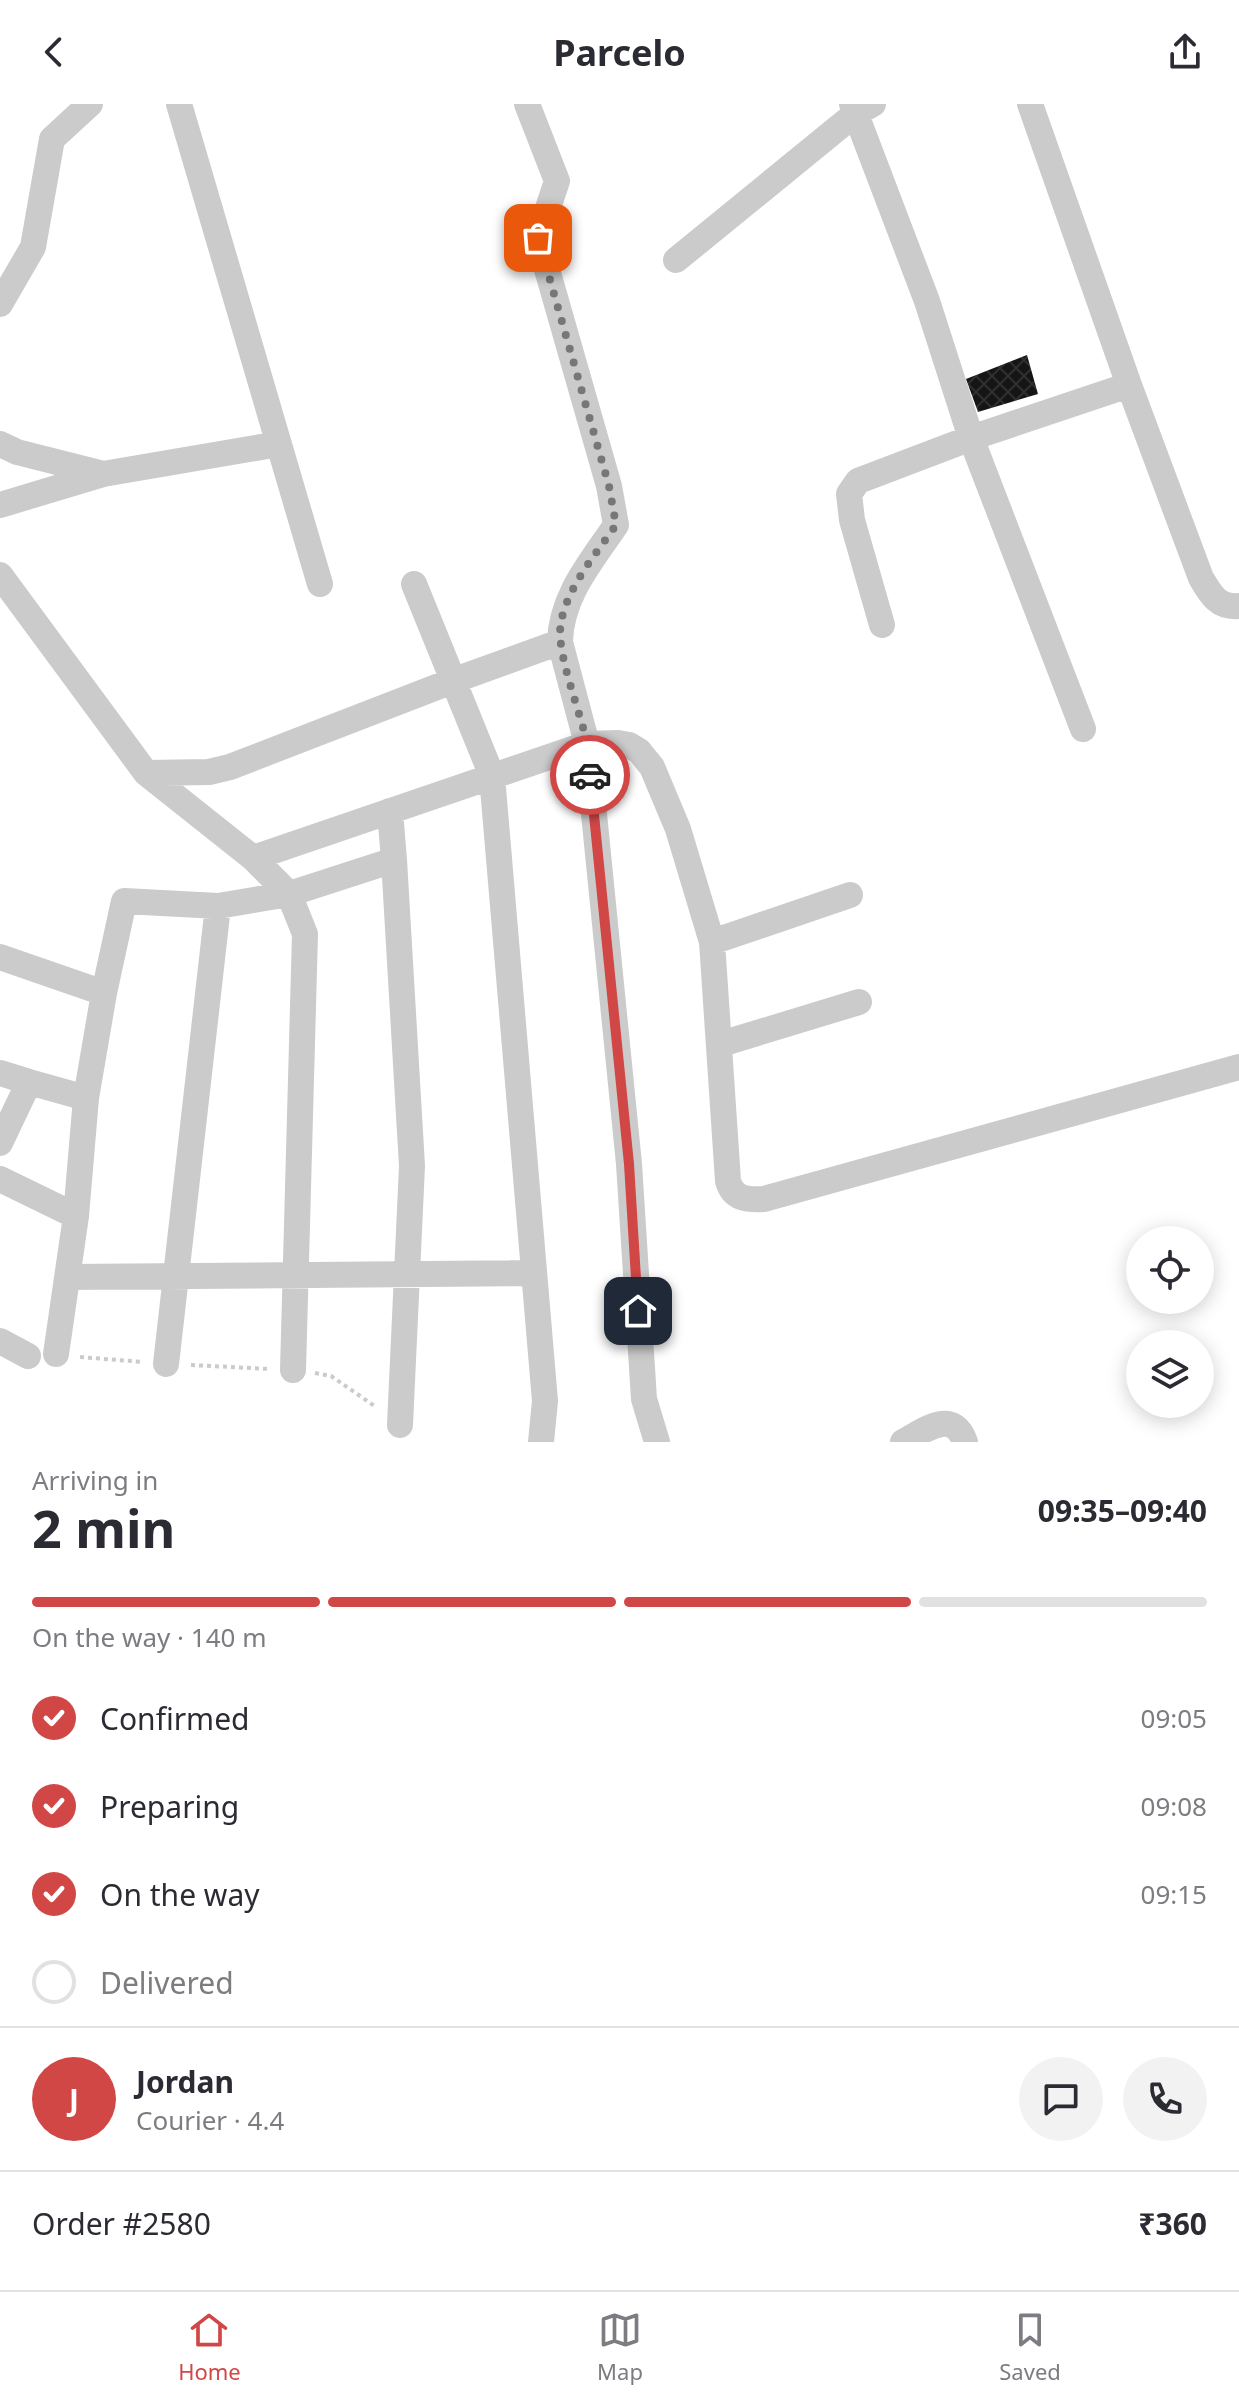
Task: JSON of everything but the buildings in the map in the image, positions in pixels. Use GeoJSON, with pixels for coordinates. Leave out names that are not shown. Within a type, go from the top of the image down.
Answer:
{"type":"FeatureCollection","features":[{"type":"Feature","properties":{"kind":"street"},"geometry":{"type":"LineString","coordinates":[[0,304],[33,247],[52,139],[90,104]]}},
{"type":"Feature","properties":{"kind":"street"},"geometry":{"type":"LineString","coordinates":[[179,104],[320,584]]}},
{"type":"Feature","properties":{"kind":"street"},"geometry":{"type":"LineString","coordinates":[[527,104],[557,181],[538,238],[609,486],[616,525],[582,574],[568,602],[561,624],[560,642],[587,744],[629,1164],[644,1399],[657,1442]]}},
{"type":"Feature","properties":{"kind":"street"},"geometry":{"type":"LineString","coordinates":[[1030,104],[1201,578],[1213,598],[1228,607],[1239,606]]}},
{"type":"Feature","properties":{"kind":"street"},"geometry":{"type":"LineString","coordinates":[[676,260],[860,107],[971,438],[1083,729]]}},
{"type":"Feature","properties":{"kind":"street"},"geometry":{"type":"LineString","coordinates":[[882,625],[852,520],[849,494],[858,481],[971,438],[1129,385]]}},
{"type":"Feature","properties":{"kind":"street"},"geometry":{"type":"LineString","coordinates":[[0,444],[17,452],[103,474]]}},
{"type":"Feature","properties":{"kind":"street"},"geometry":{"type":"LineString","coordinates":[[0,505],[103,474],[279,444]]}},
{"type":"Feature","properties":{"kind":"street"},"geometry":{"type":"LineString","coordinates":[[0,576],[146,773],[253,858],[289,894],[305,934],[293,1370]]}},
{"type":"Feature","properties":{"kind":"street"},"geometry":{"type":"LineString","coordinates":[[414,584],[492,776],[545,1401],[541,1442]]}},
{"type":"Feature","properties":{"kind":"street"},"geometry":{"type":"LineString","coordinates":[[146,773],[209,772],[230,767],[560,642]]}},
{"type":"Feature","properties":{"kind":"street"},"geometry":{"type":"LineString","coordinates":[[253,858],[587,744],[618,743],[639,751],[652,767],[678,829],[712,942],[728,1181],[730,1189],[738,1196],[749,1199],[764,1199],[1239,1067]]}},
{"type":"Feature","properties":{"kind":"street"},"geometry":{"type":"LineString","coordinates":[[390,811],[412,1166],[400,1425]]}},
{"type":"Feature","properties":{"kind":"street"},"geometry":{"type":"LineString","coordinates":[[56,1354],[76,1216],[86,1098],[124,901],[218,906],[289,894],[394,860]]}},
{"type":"Feature","properties":{"kind":"street"},"geometry":{"type":"LineString","coordinates":[[712,942],[850,895]]}},
{"type":"Feature","properties":{"kind":"street"},"geometry":{"type":"LineString","coordinates":[[166,1364],[218,906]]}},
{"type":"Feature","properties":{"kind":"street"},"geometry":{"type":"LineString","coordinates":[[0,957],[104,993]]}},
{"type":"Feature","properties":{"kind":"street"},"geometry":{"type":"LineString","coordinates":[[721,1044],[859,1002]]}},
{"type":"Feature","properties":{"kind":"street"},"geometry":{"type":"LineString","coordinates":[[0,1073],[86,1098]]}},
{"type":"Feature","properties":{"kind":"street"},"geometry":{"type":"LineString","coordinates":[[0,1143],[29,1082]]}},
{"type":"Feature","properties":{"kind":"street"},"geometry":{"type":"LineString","coordinates":[[0,1179],[76,1216]]}},
{"type":"Feature","properties":{"kind":"street"},"geometry":{"type":"LineString","coordinates":[[67,1277],[534,1273]]}},
{"type":"Feature","properties":{"kind":"street"},"geometry":{"type":"LineString","coordinates":[[0,1341],[28,1356]]}},
{"type":"Feature","properties":{"kind":"street"},"geometry":{"type":"LineString","coordinates":[[545,1401],[560,1442]]}},
{"type":"Feature","properties":{"kind":"street"},"geometry":{"type":"LineString","coordinates":[[903,1442],[947,1423],[955,1425],[965,1442]]}},
{"type":"Feature","properties":{"kind":"path"},"geometry":{"type":"LineString","coordinates":[[56,1354],[166,1364],[293,1370],[331,1376],[400,1425]]}},
{"type":"Feature","properties":{"kind":"way so far"},"geometry":{"type":"LineString","coordinates":[[538,238],[609,486],[616,525],[582,574],[561,624],[560,642],[587,744],[590,775]]}},
{"type":"Feature","properties":{"kind":"route"},"geometry":{"type":"LineString","coordinates":[[590,775],[629,1164],[638,1311]]}}]}
